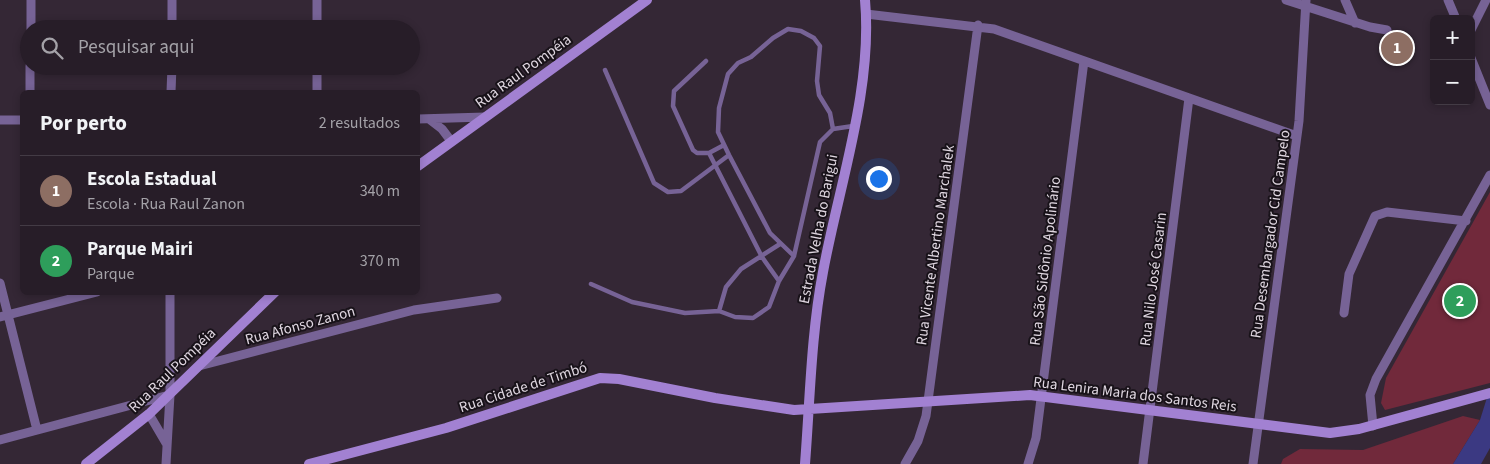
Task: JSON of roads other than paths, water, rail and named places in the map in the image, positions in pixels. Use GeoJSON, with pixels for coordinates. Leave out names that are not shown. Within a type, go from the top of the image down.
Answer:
{"type":"FeatureCollection","features":[{"type":"Feature","properties":{"kind":"main road","name":"Rua Raul Pompéia"},"geometry":{"type":"LineString","coordinates":[[420,164],[647,0]]}},
{"type":"Feature","properties":{"kind":"main road","name":"Estrada Velha do Barigui"},"geometry":{"type":"LineString","coordinates":[[806,464],[819,296],[863,69],[865,0]]}},
{"type":"Feature","properties":{"kind":"main road","name":"Rua Raul Pompéia"},"geometry":{"type":"LineString","coordinates":[[86,464],[170,395],[272,295]]}},
{"type":"Feature","properties":{"kind":"main road","name":"Rua Cidade de Timbó"},"geometry":{"type":"LineString","coordinates":[[309,464],[446,428],[600,378],[620,378],[758,405],[809,410]]}},
{"type":"Feature","properties":{"kind":"main road","name":"Rua Lenira Maria dos Santos Reis"},"geometry":{"type":"LineString","coordinates":[[809,410],[1021,395],[1330,433],[1373,426],[1490,393]]}},
{"type":"Feature","properties":{"kind":"street"},"geometry":{"type":"LineString","coordinates":[[30,20],[31,0]]}},
{"type":"Feature","properties":{"kind":"street"},"geometry":{"type":"LineString","coordinates":[[172,0],[172,20]]}},
{"type":"Feature","properties":{"kind":"street"},"geometry":{"type":"LineString","coordinates":[[317,20],[318,0]]}},
{"type":"Feature","properties":{"kind":"street"},"geometry":{"type":"LineString","coordinates":[[1286,0],[1306,3],[1355,23],[1387,30]]}},
{"type":"Feature","properties":{"kind":"street"},"geometry":{"type":"LineString","coordinates":[[1345,0],[1355,23]]}},
{"type":"Feature","properties":{"kind":"street"},"geometry":{"type":"LineString","coordinates":[[1448,0],[1454,15]]}},
{"type":"Feature","properties":{"kind":"street"},"geometry":{"type":"LineString","coordinates":[[1475,22],[1486,0]]}},
{"type":"Feature","properties":{"kind":"street","name":"Rua Desembargador Cid Campelo"},"geometry":{"type":"LineString","coordinates":[[1253,464],[1298,136],[1306,3]]}},
{"type":"Feature","properties":{"kind":"street"},"geometry":{"type":"LineString","coordinates":[[866,14],[994,28],[1298,136]]}},
{"type":"Feature","properties":{"kind":"street","name":"Rua Vicente Albertino Marchalek"},"geometry":{"type":"LineString","coordinates":[[905,464],[923,430],[928,402],[978,25]]}},
{"type":"Feature","properties":{"kind":"street"},"geometry":{"type":"LineString","coordinates":[[1472,60],[1490,105]]}},
{"type":"Feature","properties":{"kind":"street","name":"Rua São Sidônio Apolinário"},"geometry":{"type":"LineString","coordinates":[[1028,464],[1036,438],[1084,61]]}},
{"type":"Feature","properties":{"kind":"street"},"geometry":{"type":"LineString","coordinates":[[30,75],[30,90]]}},
{"type":"Feature","properties":{"kind":"street"},"geometry":{"type":"LineString","coordinates":[[172,75],[172,90]]}},
{"type":"Feature","properties":{"kind":"street"},"geometry":{"type":"LineString","coordinates":[[317,75],[317,90]]}},
{"type":"Feature","properties":{"kind":"street","name":"Rua Nilo José Casarin"},"geometry":{"type":"LineString","coordinates":[[1143,464],[1189,98]]}},
{"type":"Feature","properties":{"kind":"street"},"geometry":{"type":"LineString","coordinates":[[420,119],[485,116]]}},
{"type":"Feature","properties":{"kind":"street"},"geometry":{"type":"LineString","coordinates":[[429,119],[442,129],[451,141]]}},
{"type":"Feature","properties":{"kind":"street"},"geometry":{"type":"LineString","coordinates":[[0,120],[20,120]]}},
{"type":"Feature","properties":{"kind":"street"},"geometry":{"type":"LineString","coordinates":[[1373,426],[1370,395],[1376,379],[1490,175]]}},
{"type":"Feature","properties":{"kind":"street"},"geometry":{"type":"LineString","coordinates":[[1344,313],[1349,274],[1375,216],[1387,212],[1466,221]]}},
{"type":"Feature","properties":{"kind":"street"},"geometry":{"type":"LineString","coordinates":[[0,283],[4,316],[38,430]]}},
{"type":"Feature","properties":{"kind":"street"},"geometry":{"type":"LineString","coordinates":[[4,316],[85,295]]}},
{"type":"Feature","properties":{"kind":"street"},"geometry":{"type":"LineString","coordinates":[[166,464],[170,395],[170,295]]}},
{"type":"Feature","properties":{"kind":"street","name":"Rua Afonso Zanon"},"geometry":{"type":"LineString","coordinates":[[200,366],[414,310],[496,298]]}},
{"type":"Feature","properties":{"kind":"street"},"geometry":{"type":"LineString","coordinates":[[0,440],[170,395]]}},
{"type":"Feature","properties":{"kind":"street"},"geometry":{"type":"LineString","coordinates":[[149,414],[166,444]]}},
{"type":"Feature","properties":{"kind":"lane"},"geometry":{"type":"LineString","coordinates":[[794,256],[770,233],[718,132],[719,108],[728,74],[738,63],[751,57],[773,38],[788,29],[801,31],[814,38],[820,46],[817,81],[819,95],[830,113],[833,129]]}},
{"type":"Feature","properties":{"kind":"lane"},"geometry":{"type":"LineString","coordinates":[[706,61],[674,91],[672,98],[673,106],[693,150],[701,154],[724,145]]}},
{"type":"Feature","properties":{"kind":"lane"},"geometry":{"type":"LineString","coordinates":[[605,70],[654,183],[668,192],[681,191],[729,155]]}},
{"type":"Feature","properties":{"kind":"lane"},"geometry":{"type":"LineString","coordinates":[[592,284],[632,302],[686,312],[719,311],[735,318],[753,318],[769,307],[779,281],[794,256],[820,142],[833,129],[853,126]]}},
{"type":"Feature","properties":{"kind":"lane"},"geometry":{"type":"LineString","coordinates":[[709,152],[762,257],[779,281]]}},
{"type":"Feature","properties":{"kind":"lane"},"geometry":{"type":"LineString","coordinates":[[719,311],[726,287],[741,269],[780,244]]}},
{"type":"Feature","properties":{"kind":"place","name":"Escola Estadual"},"geometry":{"type":"Point","coordinates":[1397,48]}},
{"type":"Feature","properties":{"kind":"place","name":"Parque Mairi"},"geometry":{"type":"Point","coordinates":[1460,301]}}]}
